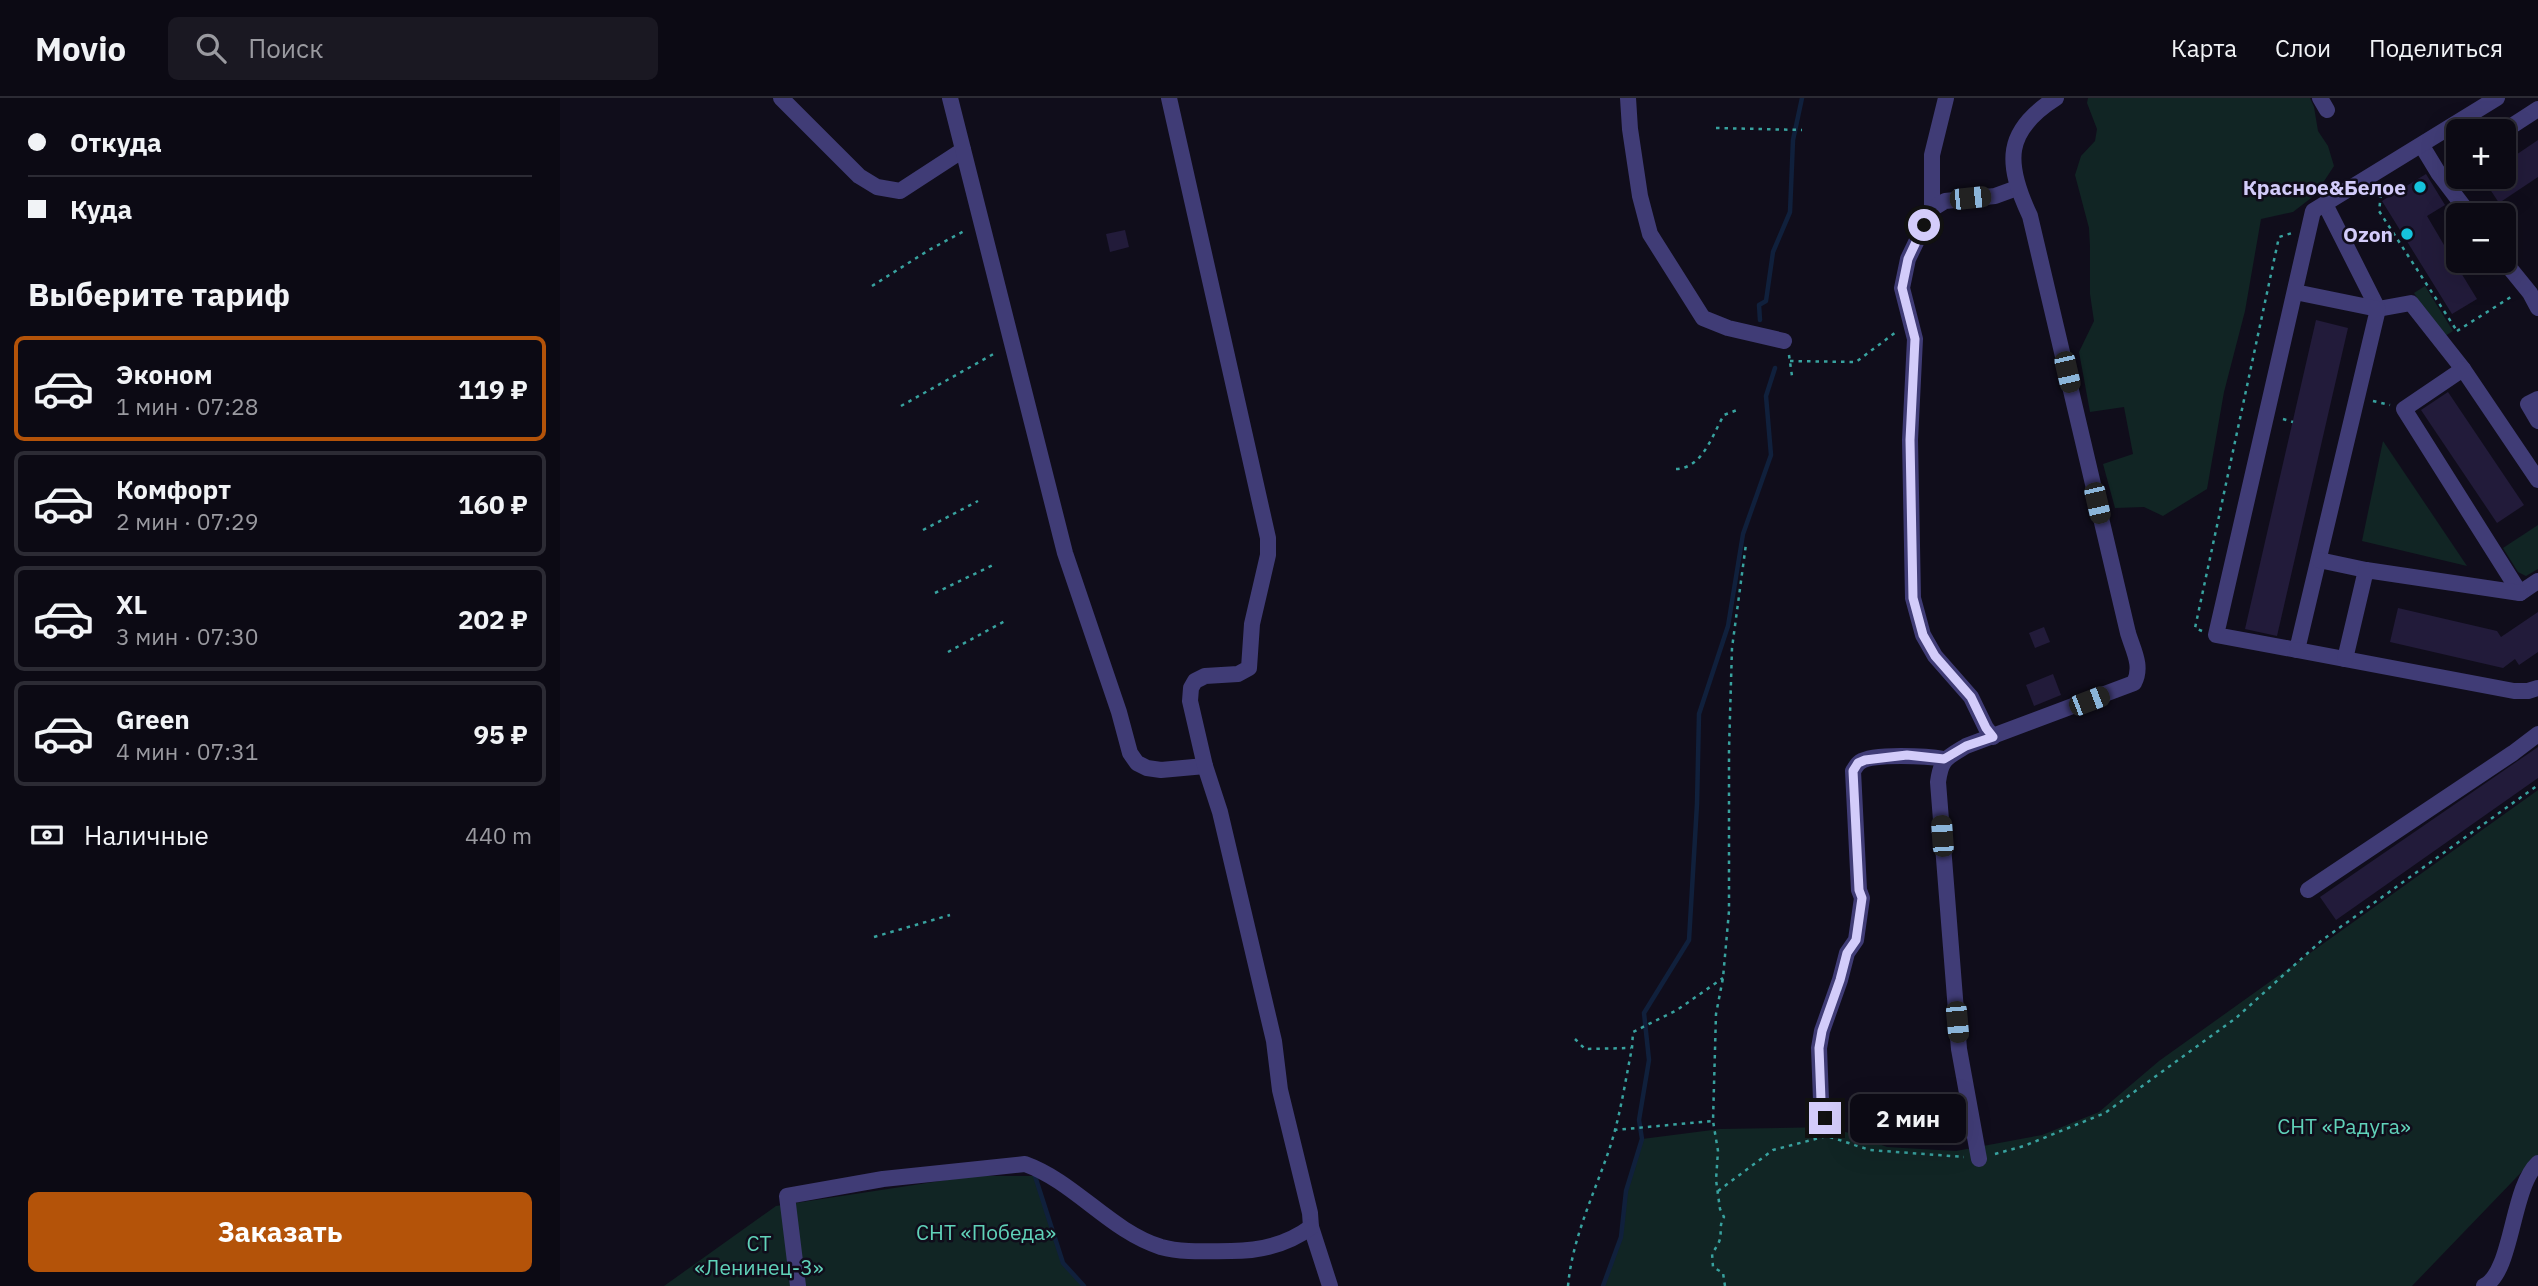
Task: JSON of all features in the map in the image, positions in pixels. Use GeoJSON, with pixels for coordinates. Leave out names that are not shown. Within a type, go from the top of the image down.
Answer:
{"type":"FeatureCollection","features":[{"type":"Feature","properties":{"kind":"lane"},"geometry":{"type":"LineString","coordinates":[[781,98],[859,176],[877,187],[900,191],[963,150]]}},
{"type":"Feature","properties":{"kind":"lane"},"geometry":{"type":"LineString","coordinates":[[950,98],[1065,553],[1130,753],[1137,763],[1147,768],[1161,770],[1205,766]]}},
{"type":"Feature","properties":{"kind":"lane"},"geometry":{"type":"LineString","coordinates":[[1168,98],[1268,538],[1268,555],[1252,624],[1249,668],[1238,674],[1205,677],[1195,681],[1191,688],[1190,701],[1205,766],[1220,812],[1274,1041],[1280,1090],[1310,1213],[1311,1227],[1330,1286]]}},
{"type":"Feature","properties":{"kind":"lane"},"geometry":{"type":"LineString","coordinates":[[1629,98],[1630,129],[1640,196],[1650,234],[1703,318],[1728,328],[1784,341]]}},
{"type":"Feature","properties":{"kind":"lane"},"geometry":{"type":"LineString","coordinates":[[1946,98],[1932,155],[1931,209],[1908,259],[1902,288],[1915,339],[1910,440],[1913,598],[1923,635],[1935,656],[1971,697],[1993,737]]}},
{"type":"Feature","properties":{"kind":"lane"},"geometry":{"type":"LineString","coordinates":[[1979,1158],[1959,1049],[1938,782],[1940,768],[1944,759],[1966,746],[2134,683],[2138,676],[2138,665],[2128,633],[2030,215],[2017,188],[2014,152],[2016,137],[2024,122],[2056,98]]}},
{"type":"Feature","properties":{"kind":"lane"},"geometry":{"type":"LineString","coordinates":[[2497,98],[2313,211],[2216,635],[2514,691],[2538,688]]}},
{"type":"Feature","properties":{"kind":"lane"},"geometry":{"type":"LineString","coordinates":[[2516,123],[2538,109]]}},
{"type":"Feature","properties":{"kind":"lane"},"geometry":{"type":"LineString","coordinates":[[2422,146],[2461,203]]}},
{"type":"Feature","properties":{"kind":"lane"},"geometry":{"type":"LineString","coordinates":[[1931,209],[1945,201],[1996,196],[2017,188]]}},
{"type":"Feature","properties":{"kind":"lane"},"geometry":{"type":"LineString","coordinates":[[2297,650],[2378,309],[2325,204]]}},
{"type":"Feature","properties":{"kind":"lane"},"geometry":{"type":"LineString","coordinates":[[2513,273],[2530,293],[2538,308]]}},
{"type":"Feature","properties":{"kind":"lane"},"geometry":{"type":"LineString","coordinates":[[2295,292],[2378,309],[2412,303],[2463,369],[2538,480]]}},
{"type":"Feature","properties":{"kind":"lane"},"geometry":{"type":"LineString","coordinates":[[2463,369],[2404,409],[2520,593]]}},
{"type":"Feature","properties":{"kind":"lane"},"geometry":{"type":"LineString","coordinates":[[2538,398],[2528,404],[2538,421]]}},
{"type":"Feature","properties":{"kind":"lane"},"geometry":{"type":"LineString","coordinates":[[2319,560],[2366,570],[2520,593],[2538,581]]}},
{"type":"Feature","properties":{"kind":"lane"},"geometry":{"type":"LineString","coordinates":[[2345,659],[2366,570]]}},
{"type":"Feature","properties":{"kind":"lane"},"geometry":{"type":"LineString","coordinates":[[2308,890],[2538,734]]}},
{"type":"Feature","properties":{"kind":"lane"},"geometry":{"type":"LineString","coordinates":[[1825,1118],[1821,1100],[1819,1048],[1847,953],[1856,940],[1862,898],[1859,890],[1853,771],[1858,763],[1865,760],[1907,755],[1944,759]]}},
{"type":"Feature","properties":{"kind":"lane"},"geometry":{"type":"LineString","coordinates":[[2484,1286],[2495,1277],[2525,1181],[2530,1170],[2538,1163]]}},
{"type":"Feature","properties":{"kind":"lane"},"geometry":{"type":"LineString","coordinates":[[798,1286],[787,1196],[883,1179],[1025,1164],[1046,1172],[1133,1234],[1163,1247],[1204,1251],[1255,1251],[1290,1241],[1311,1227]]}},
{"type":"Feature","properties":{"kind":"path"},"geometry":{"type":"LineString","coordinates":[[1716,128],[1802,130]]}},
{"type":"Feature","properties":{"kind":"path"},"geometry":{"type":"LineString","coordinates":[[2383,169],[2379,211],[2457,331]]}},
{"type":"Feature","properties":{"kind":"path"},"geometry":{"type":"LineString","coordinates":[[872,286],[929,250],[982,222]]}},
{"type":"Feature","properties":{"kind":"path"},"geometry":{"type":"LineString","coordinates":[[2216,635],[2195,628],[2279,237],[2309,228]]}},
{"type":"Feature","properties":{"kind":"path"},"geometry":{"type":"LineString","coordinates":[[2439,341],[2525,288]]}},
{"type":"Feature","properties":{"kind":"path"},"geometry":{"type":"LineString","coordinates":[[1792,376],[1790,361],[1856,362],[1911,321]]}},
{"type":"Feature","properties":{"kind":"path"},"geometry":{"type":"LineString","coordinates":[[901,406],[1012,343]]}},
{"type":"Feature","properties":{"kind":"path"},"geometry":{"type":"LineString","coordinates":[[2358,397],[2404,409]]}},
{"type":"Feature","properties":{"kind":"path"},"geometry":{"type":"LineString","coordinates":[[1676,469],[1687,468],[1700,458],[1724,415],[1737,410]]}},
{"type":"Feature","properties":{"kind":"path"},"geometry":{"type":"LineString","coordinates":[[923,530],[978,500]]}},
{"type":"Feature","properties":{"kind":"path"},"geometry":{"type":"LineString","coordinates":[[1725,1286],[1723,1273],[1713,1267],[1712,1253],[1721,1242],[1721,1222],[1724,1217],[1720,1209],[1718,1152],[1713,1121],[1716,1014],[1723,978],[1729,911],[1732,648],[1746,544]]}},
{"type":"Feature","properties":{"kind":"path"},"geometry":{"type":"LineString","coordinates":[[936,593],[993,565]]}},
{"type":"Feature","properties":{"kind":"path"},"geometry":{"type":"LineString","coordinates":[[948,652],[1005,621]]}},
{"type":"Feature","properties":{"kind":"path"},"geometry":{"type":"LineString","coordinates":[[1718,1191],[1773,1150],[1827,1136],[1870,1150],[1979,1158],[2024,1146],[2105,1113],[2236,1018],[2321,941],[2538,785]]}},
{"type":"Feature","properties":{"kind":"path"},"geometry":{"type":"LineString","coordinates":[[874,937],[950,915]]}},
{"type":"Feature","properties":{"kind":"path"},"geometry":{"type":"LineString","coordinates":[[1569,1286],[1569,1272],[1588,1206],[1610,1150],[1633,1032],[1677,1010],[1723,978]]}},
{"type":"Feature","properties":{"kind":"path"},"geometry":{"type":"LineString","coordinates":[[1575,1039],[1585,1049],[1632,1048]]}},
{"type":"Feature","properties":{"kind":"path"},"geometry":{"type":"LineString","coordinates":[[1614,1130],[1713,1121]]}},
{"type":"Feature","properties":{"kind":"green space"},"geometry":{"type":"Polygon","coordinates":[[[2088,98],[2310,98],[2318,131],[2328,146],[2334,166],[2315,195],[2293,212],[2261,219],[2245,311],[2224,392],[2207,489],[2163,516],[2144,507],[2115,508],[2103,464],[2133,454],[2124,407],[2090,412],[2079,352],[2094,321],[2090,294],[2089,228],[2075,175],[2081,156],[2095,141],[2097,129],[2087,103],[2088,98]]]}},
{"type":"Feature","properties":{"kind":"green space"},"geometry":{"type":"Polygon","coordinates":[[[2425,286],[2453,331],[2442,338],[2414,293],[2425,286]]]}},
{"type":"Feature","properties":{"kind":"green space"},"geometry":{"type":"Polygon","coordinates":[[[2383,441],[2467,566],[2362,541],[2383,441]]]}},
{"type":"Feature","properties":{"kind":"green space"},"geometry":{"type":"Polygon","coordinates":[[[2538,525],[2538,569],[2526,576],[2518,572],[2503,548],[2538,525]]]}},
{"type":"Feature","properties":{"kind":"green space","name":"СНТ «Радуга»"},"geometry":{"type":"Polygon","coordinates":[[[2538,790],[2538,1155],[2412,1286],[1603,1286],[1621,1237],[1626,1191],[1642,1139],[1720,1129],[1832,1127],[1887,1147],[1956,1151],[2042,1135],[2099,1112],[2159,1061],[2538,790]]]}},
{"type":"Feature","properties":{"kind":"green space","name":"СНТ «Победа»"},"geometry":{"type":"Polygon","coordinates":[[[973,1176],[1035,1176],[1063,1263],[1084,1286],[664,1286],[776,1206],[973,1176]]]}},
{"type":"Feature","properties":{"kind":"building"},"geometry":{"type":"Polygon","coordinates":[[[2538,140],[2538,177],[2499,203],[2490,189],[2516,189],[2516,155],[2538,140]]]}},
{"type":"Feature","properties":{"kind":"building"},"geometry":{"type":"Polygon","coordinates":[[[2426,174],[2445,205],[2427,216],[2444,245],[2446,244],[2446,273],[2461,273],[2477,299],[2452,314],[2382,201],[2426,174]]]}},
{"type":"Feature","properties":{"kind":"building"},"geometry":{"type":"Polygon","coordinates":[[[1125,230],[1129,247],[1110,252],[1106,234],[1125,230]]]}},
{"type":"Feature","properties":{"kind":"building"},"geometry":{"type":"Polygon","coordinates":[[[2316,320],[2348,328],[2277,636],[2245,629],[2316,320]]]}},
{"type":"Feature","properties":{"kind":"building"},"geometry":{"type":"Polygon","coordinates":[[[2448,392],[2524,505],[2497,523],[2421,410],[2448,392]]]}},
{"type":"Feature","properties":{"kind":"building"},"geometry":{"type":"Polygon","coordinates":[[[2398,608],[2497,631],[2501,637],[2538,612],[2538,652],[2519,665],[2515,659],[2503,668],[2390,642],[2398,608]]]}},
{"type":"Feature","properties":{"kind":"building"},"geometry":{"type":"Polygon","coordinates":[[[2044,627],[2050,642],[2035,648],[2029,633],[2044,627]]]}},
{"type":"Feature","properties":{"kind":"building"},"geometry":{"type":"Polygon","coordinates":[[[2053,674],[2061,695],[2034,706],[2026,685],[2053,674]]]}},
{"type":"Feature","properties":{"kind":"building"},"geometry":{"type":"Polygon","coordinates":[[[2538,747],[2538,778],[2336,920],[2320,897],[2538,747]]]}},
{"type":"Feature","properties":{"kind":"waterway"},"geometry":{"type":"LineString","coordinates":[[1760,320],[1759,305],[1766,301],[1773,252],[1790,212],[1793,140],[1802,98]]}},
{"type":"Feature","properties":{"kind":"waterway"},"geometry":{"type":"LineString","coordinates":[[1603,1286],[1621,1237],[1626,1191],[1642,1139],[1639,1120],[1649,1060],[1644,1013],[1689,940],[1699,714],[1728,626],[1743,534],[1771,455],[1766,396],[1775,368]]}},
{"type":"Feature","properties":{"kind":"waterway"},"geometry":{"type":"LineString","coordinates":[[1035,1176],[1063,1263],[1084,1286]]}},
{"type":"Feature","properties":{"kind":"place","name":"Красное&Белое"},"geometry":{"type":"Point","coordinates":[2420,187]}},
{"type":"Feature","properties":{"kind":"place","name":"Ozon"},"geometry":{"type":"Point","coordinates":[2407,234]}},
{"type":"Feature","properties":{"kind":"route"},"geometry":{"type":"LineString","coordinates":[[1825,1118],[1821,1100],[1819,1048],[1847,953],[1856,940],[1862,898],[1859,890],[1853,771],[1858,763],[1865,760],[1907,755],[1944,759],[1966,746],[1993,737],[1971,697],[1935,656],[1923,635],[1913,598],[1910,440],[1915,339],[1902,288],[1908,259],[1924,225]]}},
{"type":"Feature","properties":{"kind":"park label","name":"СТ «Ленинец-3»"},"geometry":{"type":"Point","coordinates":[759,1255]}}]}
